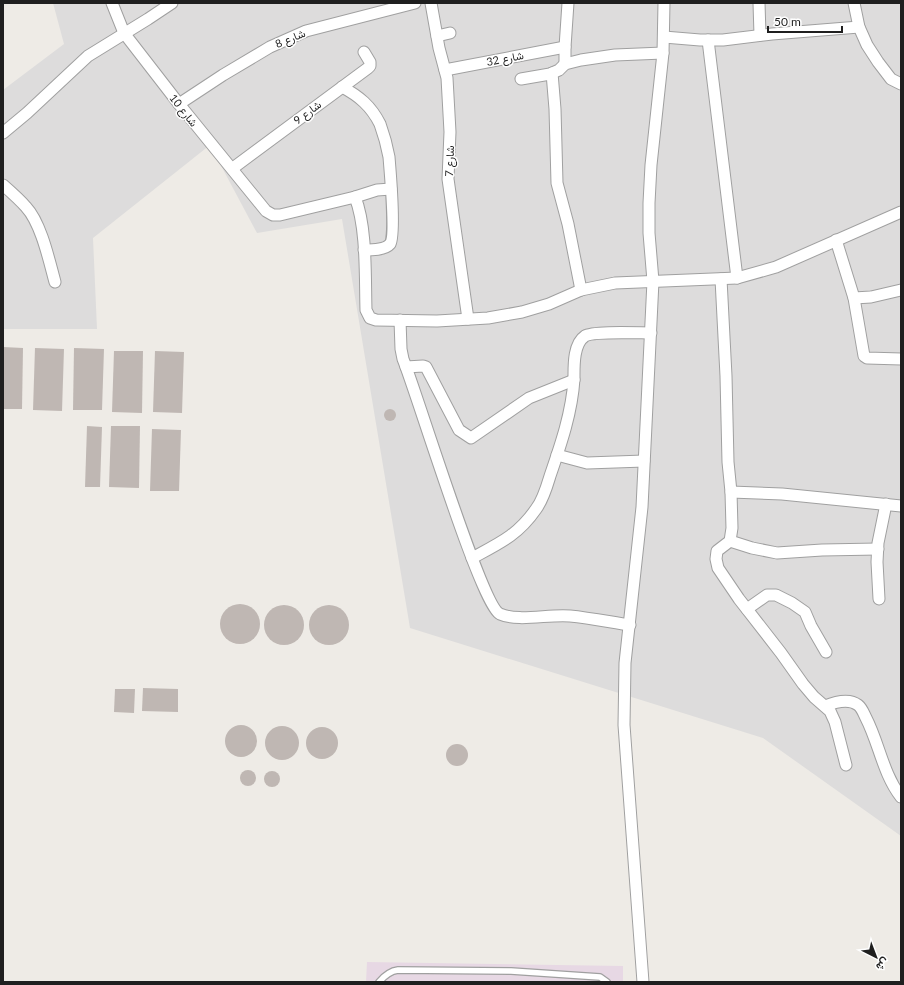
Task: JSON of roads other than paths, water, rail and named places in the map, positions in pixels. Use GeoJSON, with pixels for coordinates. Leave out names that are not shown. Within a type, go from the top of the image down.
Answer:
{"type":"FeatureCollection","features":[{"type":"Feature","properties":{"kind":"street","name":"شارع 10"},"geometry":{"type":"LineString","coordinates":[[112,3],[124,33],[179,104],[266,211],[280,215],[355,197]]}},
{"type":"Feature","properties":{"kind":"street"},"geometry":{"type":"LineString","coordinates":[[3,133],[27,113],[88,56],[172,3]]}},
{"type":"Feature","properties":{"kind":"street","name":"شارع 8"},"geometry":{"type":"LineString","coordinates":[[179,104],[223,75],[270,47],[306,31],[415,3]]}},
{"type":"Feature","properties":{"kind":"street","name":"شارع 7"},"geometry":{"type":"LineString","coordinates":[[431,3],[447,78],[450,109],[448,179],[468,319]]}},
{"type":"Feature","properties":{"kind":"street"},"geometry":{"type":"LineString","coordinates":[[565,64],[568,3]]}},
{"type":"Feature","properties":{"kind":"street"},"geometry":{"type":"LineString","coordinates":[[643,982],[624,725],[625,663],[642,507],[653,281],[648,234],[649,203],[651,165],[663,53],[664,3]]}},
{"type":"Feature","properties":{"kind":"street"},"geometry":{"type":"LineString","coordinates":[[758,3],[760,35]]}},
{"type":"Feature","properties":{"kind":"street"},"geometry":{"type":"LineString","coordinates":[[854,3],[859,27],[867,45],[891,79],[901,84]]}},
{"type":"Feature","properties":{"kind":"street"},"geometry":{"type":"LineString","coordinates":[[664,38],[723,40],[760,35],[859,27]]}},
{"type":"Feature","properties":{"kind":"street"},"geometry":{"type":"LineString","coordinates":[[437,36],[450,33]]}},
{"type":"Feature","properties":{"kind":"street"},"geometry":{"type":"LineString","coordinates":[[708,40],[737,278]]}},
{"type":"Feature","properties":{"kind":"street","name":"شارع 32"},"geometry":{"type":"LineString","coordinates":[[445,70],[565,47]]}},
{"type":"Feature","properties":{"kind":"street","name":"شارع 9"},"geometry":{"type":"LineString","coordinates":[[232,168],[370,66],[370,62],[364,52]]}},
{"type":"Feature","properties":{"kind":"street"},"geometry":{"type":"LineString","coordinates":[[521,79],[552,73],[559,70],[565,64],[581,60],[615,55],[663,53]]}},
{"type":"Feature","properties":{"kind":"street"},"geometry":{"type":"LineString","coordinates":[[552,73],[555,109],[557,183],[569,231],[581,290]]}},
{"type":"Feature","properties":{"kind":"street"},"geometry":{"type":"LineString","coordinates":[[342,87],[359,96],[370,109],[386,140],[388,151],[393,237],[391,243],[387,247],[364,250]]}},
{"type":"Feature","properties":{"kind":"street"},"geometry":{"type":"LineString","coordinates":[[3,185],[27,207],[32,216],[43,242],[55,282]]}},
{"type":"Feature","properties":{"kind":"street"},"geometry":{"type":"LineString","coordinates":[[391,189],[377,190],[355,197],[360,211],[364,250],[367,315],[376,320],[437,321],[488,318],[522,312],[549,304],[581,290],[615,283],[737,278],[776,267],[901,212]]}},
{"type":"Feature","properties":{"kind":"street"},"geometry":{"type":"LineString","coordinates":[[836,240],[854,298],[864,356],[867,358],[901,359]]}},
{"type":"Feature","properties":{"kind":"street"},"geometry":{"type":"LineString","coordinates":[[721,279],[732,528],[730,541],[717,552],[716,559],[718,568],[803,684],[814,697],[830,711],[835,722],[846,765]]}},
{"type":"Feature","properties":{"kind":"street"},"geometry":{"type":"LineString","coordinates":[[854,298],[871,297],[901,290]]}},
{"type":"Feature","properties":{"kind":"street"},"geometry":{"type":"LineString","coordinates":[[400,320],[401,349],[406,367],[459,523],[472,558],[495,610],[500,614],[508,616],[529,618],[552,615],[569,616],[630,625]]}},
{"type":"Feature","properties":{"kind":"street"},"geometry":{"type":"LineString","coordinates":[[472,558],[506,540],[517,532],[538,507],[558,455],[571,408],[574,380],[574,358],[579,344],[584,337],[596,333],[651,333]]}},
{"type":"Feature","properties":{"kind":"street"},"geometry":{"type":"LineString","coordinates":[[406,367],[426,367],[459,430],[471,438],[529,398],[574,380]]}},
{"type":"Feature","properties":{"kind":"street"},"geometry":{"type":"LineString","coordinates":[[558,455],[587,463],[644,461]]}},
{"type":"Feature","properties":{"kind":"street"},"geometry":{"type":"LineString","coordinates":[[731,492],[782,494],[901,506]]}},
{"type":"Feature","properties":{"kind":"street"},"geometry":{"type":"LineString","coordinates":[[879,599],[878,549],[886,504]]}},
{"type":"Feature","properties":{"kind":"street"},"geometry":{"type":"LineString","coordinates":[[730,541],[752,548],[777,553],[822,550],[878,549]]}},
{"type":"Feature","properties":{"kind":"street"},"geometry":{"type":"LineString","coordinates":[[747,609],[768,595],[776,595],[792,603],[805,612],[826,652]]}},
{"type":"Feature","properties":{"kind":"street"},"geometry":{"type":"LineString","coordinates":[[825,706],[833,702],[846,701],[853,702],[859,706],[868,722],[888,775],[894,788],[901,797]]}},
{"type":"Feature","properties":{"kind":"lane"},"geometry":{"type":"LineString","coordinates":[[379,982],[384,976],[392,971],[398,970],[511,971],[600,977],[606,982]]}}]}
